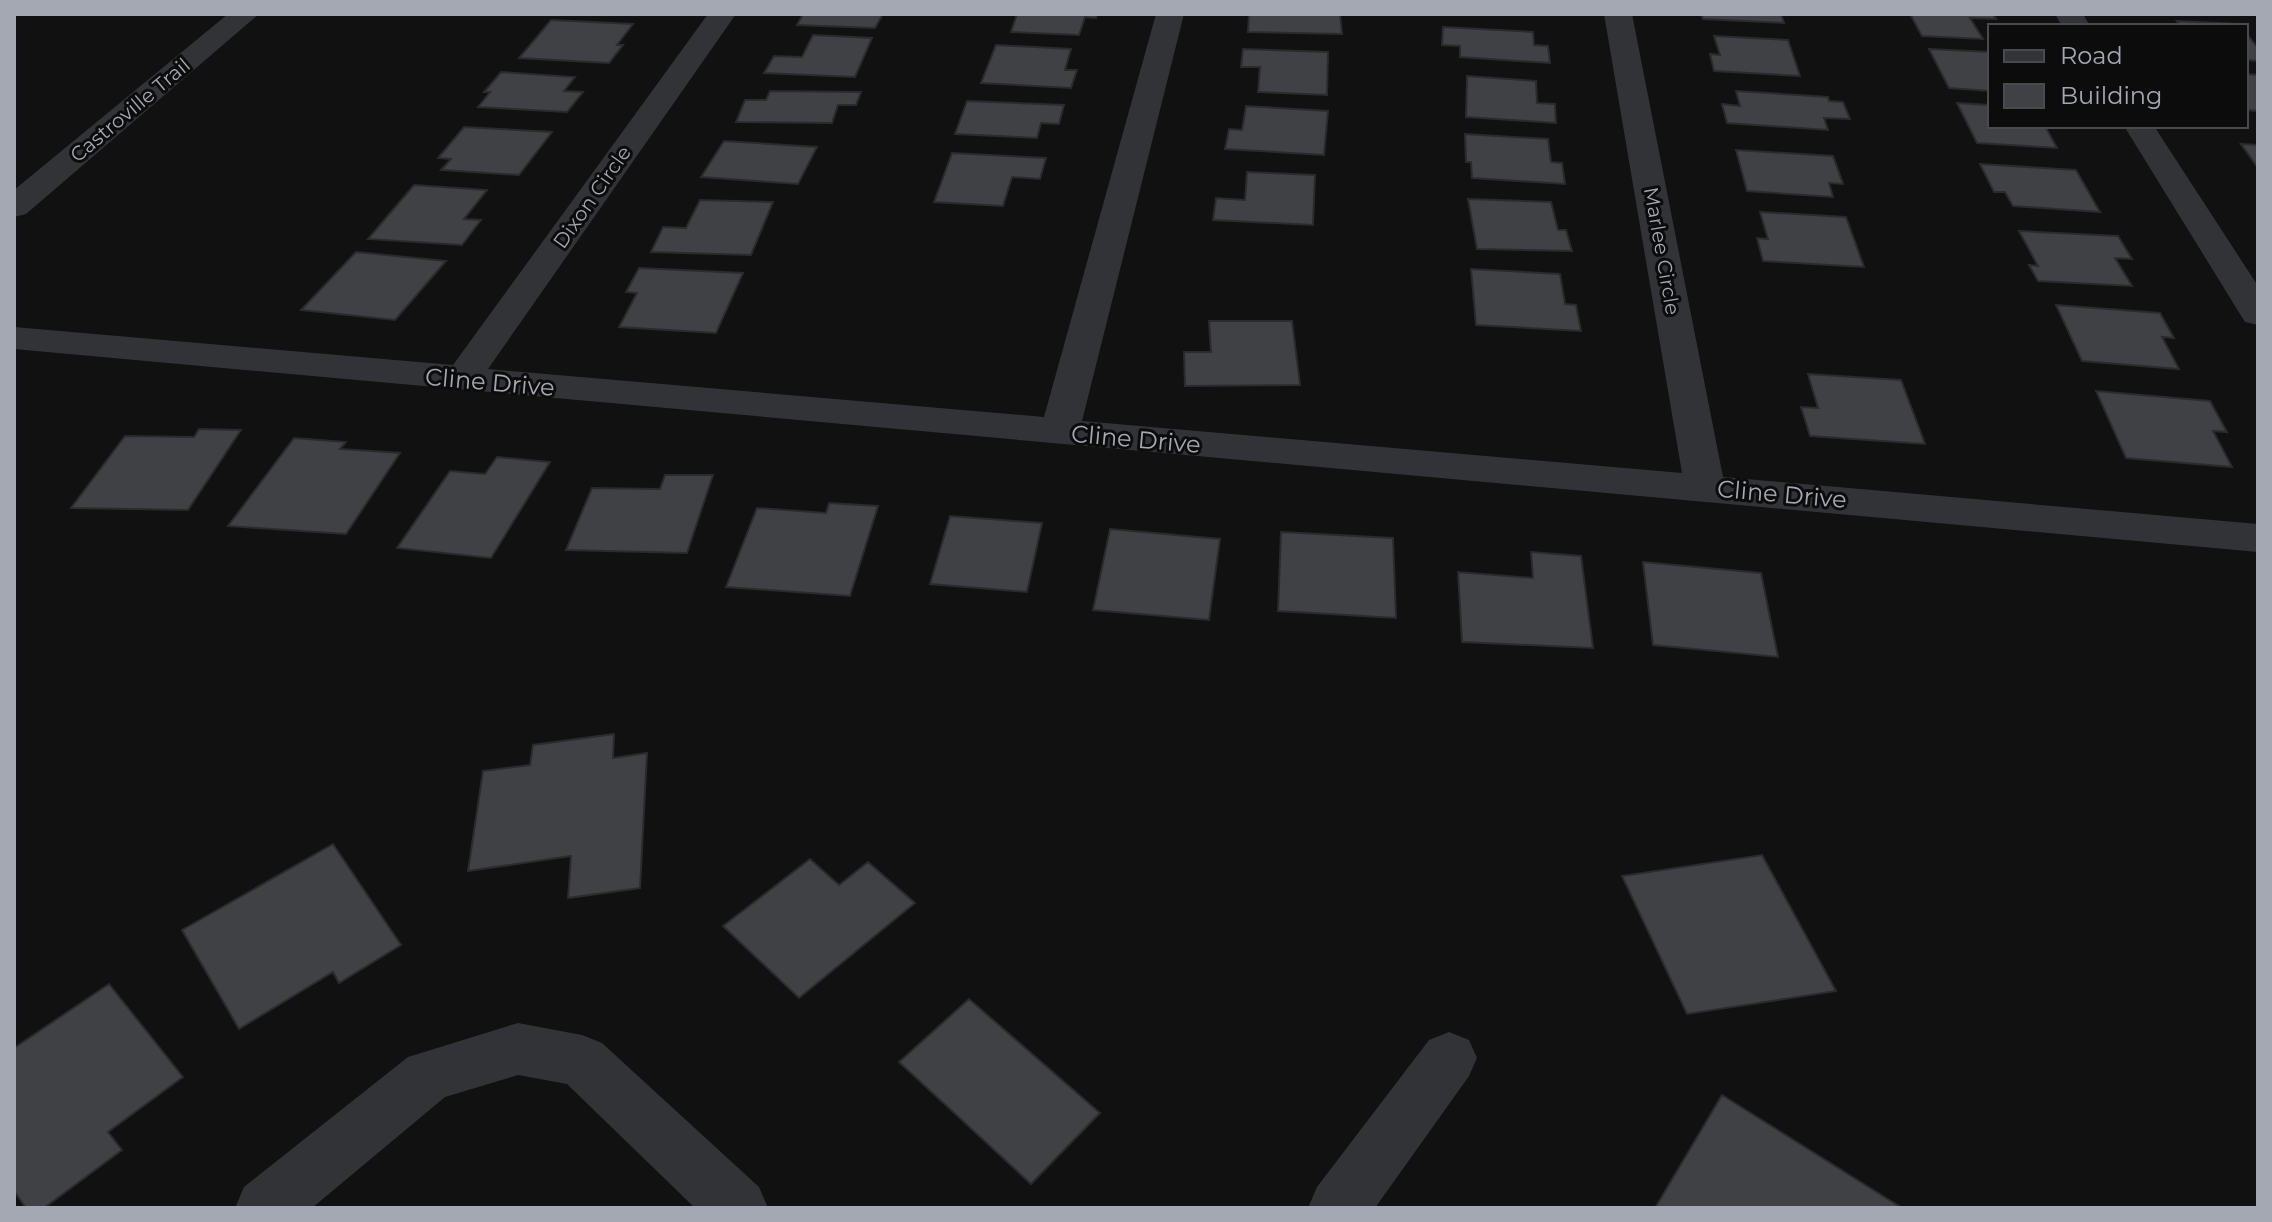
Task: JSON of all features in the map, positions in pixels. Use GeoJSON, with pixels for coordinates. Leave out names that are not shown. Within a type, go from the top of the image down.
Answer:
{"type":"FeatureCollection","features":[{"type":"Feature","properties":{"kind":"street","name":"Castroville Trail"},"geometry":{"type":"LineString","coordinates":[[14,207],[245,14]]}},
{"type":"Feature","properties":{"kind":"street","name":"Dixon Circle"},"geometry":{"type":"LineString","coordinates":[[462,379],[722,14]]}},
{"type":"Feature","properties":{"kind":"street"},"geometry":{"type":"LineString","coordinates":[[1059,433],[1170,14]]}},
{"type":"Feature","properties":{"kind":"street","name":"Marlee Circle"},"geometry":{"type":"LineString","coordinates":[[1618,14],[1705,487]]}},
{"type":"Feature","properties":{"kind":"street"},"geometry":{"type":"LineString","coordinates":[[2140,128],[2258,314]]}},
{"type":"Feature","properties":{"kind":"street","name":"Cline Drive"},"geometry":{"type":"LineString","coordinates":[[14,338],[2258,538]]}},
{"type":"Feature","properties":{"kind":"street"},"geometry":{"type":"LineString","coordinates":[[265,1208],[428,1076],[518,1049],[582,1061],[738,1208]]}},
{"type":"Feature","properties":{"kind":"street"},"geometry":{"type":"LineString","coordinates":[[1338,1208],[1449,1058]]}},
{"type":"Feature","properties":{"kind":"building"},"geometry":{"type":"Polygon","coordinates":[[[803,14],[883,14],[875,28],[797,25],[803,14]]]}},
{"type":"Feature","properties":{"kind":"building"},"geometry":{"type":"Polygon","coordinates":[[[1017,14],[1097,14],[1096,18],[1085,17],[1079,35],[1011,32],[1017,14]]]}},
{"type":"Feature","properties":{"kind":"building"},"geometry":{"type":"Polygon","coordinates":[[[1249,14],[1340,14],[1342,34],[1248,32],[1249,14]]]}},
{"type":"Feature","properties":{"kind":"building"},"geometry":{"type":"Polygon","coordinates":[[[1701,14],[1781,14],[1784,23],[1703,19],[1701,14]]]}},
{"type":"Feature","properties":{"kind":"building"},"geometry":{"type":"Polygon","coordinates":[[[1910,14],[1993,14],[1996,19],[1970,18],[1983,39],[1922,36],[1910,14]]]}},
{"type":"Feature","properties":{"kind":"building"},"geometry":{"type":"Polygon","coordinates":[[[551,20],[633,24],[617,45],[623,45],[609,63],[519,58],[551,20]]]}},
{"type":"Feature","properties":{"kind":"building"},"geometry":{"type":"Polygon","coordinates":[[[2177,21],[2238,24],[2179,24],[2177,21]]]}},
{"type":"Feature","properties":{"kind":"building"},"geometry":{"type":"Polygon","coordinates":[[[1443,27],[1533,32],[1534,45],[1548,46],[1550,63],[1460,57],[1460,46],[1442,45],[1443,27]]]}},
{"type":"Feature","properties":{"kind":"building"},"geometry":{"type":"Polygon","coordinates":[[[813,35],[872,38],[855,77],[764,73],[774,56],[802,57],[813,35]]]}},
{"type":"Feature","properties":{"kind":"building"},"geometry":{"type":"Polygon","coordinates":[[[1714,36],[1788,40],[1800,76],[1714,71],[1710,54],[1720,55],[1714,36]]]}},
{"type":"Feature","properties":{"kind":"building"},"geometry":{"type":"Polygon","coordinates":[[[2248,36],[2258,48],[2258,61],[2248,60],[2248,36]]]}},
{"type":"Feature","properties":{"kind":"building"},"geometry":{"type":"Polygon","coordinates":[[[996,45],[1071,49],[1065,70],[1077,70],[1071,88],[981,83],[996,45]]]}},
{"type":"Feature","properties":{"kind":"building"},"geometry":{"type":"Polygon","coordinates":[[[1243,49],[1328,52],[1327,95],[1258,92],[1260,67],[1241,67],[1243,49]]]}},
{"type":"Feature","properties":{"kind":"building"},"geometry":{"type":"Polygon","coordinates":[[[1929,49],[1988,52],[1988,91],[1949,88],[1929,49]]]}},
{"type":"Feature","properties":{"kind":"building"},"geometry":{"type":"Polygon","coordinates":[[[501,72],[575,77],[564,91],[583,92],[567,112],[478,107],[490,92],[484,92],[501,72]]]}},
{"type":"Feature","properties":{"kind":"building"},"geometry":{"type":"Polygon","coordinates":[[[2248,74],[2258,75],[2258,111],[2248,110],[2248,74]]]}},
{"type":"Feature","properties":{"kind":"building"},"geometry":{"type":"Polygon","coordinates":[[[1467,76],[1536,81],[1537,103],[1555,104],[1556,123],[1466,117],[1467,76]]]}},
{"type":"Feature","properties":{"kind":"building"},"geometry":{"type":"Polygon","coordinates":[[[770,91],[861,92],[856,105],[838,105],[832,123],[736,122],[745,100],[766,100],[770,91]]]}},
{"type":"Feature","properties":{"kind":"building"},"geometry":{"type":"Polygon","coordinates":[[[1736,91],[1828,97],[1829,101],[1843,102],[1850,119],[1824,118],[1828,130],[1727,123],[1722,104],[1740,106],[1736,91]]]}},
{"type":"Feature","properties":{"kind":"building"},"geometry":{"type":"Polygon","coordinates":[[[967,101],[1064,105],[1059,124],[1041,123],[1037,138],[955,134],[967,101]]]}},
{"type":"Feature","properties":{"kind":"building"},"geometry":{"type":"Polygon","coordinates":[[[1957,103],[1988,105],[1988,128],[2046,128],[2057,148],[1977,143],[1957,103]]]}},
{"type":"Feature","properties":{"kind":"building"},"geometry":{"type":"Polygon","coordinates":[[[1246,106],[1328,111],[1324,155],[1225,149],[1229,129],[1242,130],[1246,106]]]}},
{"type":"Feature","properties":{"kind":"building"},"geometry":{"type":"Polygon","coordinates":[[[464,127],[552,132],[519,175],[441,170],[451,159],[438,158],[464,127]]]}},
{"type":"Feature","properties":{"kind":"building"},"geometry":{"type":"Polygon","coordinates":[[[1465,134],[1548,139],[1551,162],[1562,163],[1565,184],[1472,178],[1471,162],[1466,162],[1465,134]]]}},
{"type":"Feature","properties":{"kind":"building"},"geometry":{"type":"Polygon","coordinates":[[[724,141],[817,147],[798,184],[701,177],[724,141]]]}},
{"type":"Feature","properties":{"kind":"building"},"geometry":{"type":"Polygon","coordinates":[[[2241,144],[2258,145],[2258,168],[2241,144]]]}},
{"type":"Feature","properties":{"kind":"building"},"geometry":{"type":"Polygon","coordinates":[[[1736,150],[1833,156],[1843,184],[1829,183],[1833,197],[1747,191],[1736,150]]]}},
{"type":"Feature","properties":{"kind":"building"},"geometry":{"type":"Polygon","coordinates":[[[952,153],[1046,158],[1040,179],[1012,177],[1003,206],[934,202],[952,153]]]}},
{"type":"Feature","properties":{"kind":"building"},"geometry":{"type":"Polygon","coordinates":[[[1980,164],[2076,170],[2100,212],[2013,206],[2005,192],[1994,192],[1980,164]]]}},
{"type":"Feature","properties":{"kind":"building"},"geometry":{"type":"Polygon","coordinates":[[[1247,172],[1315,175],[1313,225],[1213,220],[1216,198],[1245,200],[1247,172]]]}},
{"type":"Feature","properties":{"kind":"building"},"geometry":{"type":"Polygon","coordinates":[[[414,185],[487,190],[464,219],[481,220],[462,245],[368,239],[414,185]]]}},
{"type":"Feature","properties":{"kind":"building"},"geometry":{"type":"Polygon","coordinates":[[[1468,199],[1551,202],[1558,230],[1566,230],[1572,251],[1477,249],[1468,199]]]}},
{"type":"Feature","properties":{"kind":"building"},"geometry":{"type":"Polygon","coordinates":[[[700,200],[773,202],[751,255],[651,252],[663,227],[686,228],[700,200]]]}},
{"type":"Feature","properties":{"kind":"building"},"geometry":{"type":"Polygon","coordinates":[[[1760,212],[1846,217],[1864,267],[1763,261],[1757,238],[1768,239],[1760,212]]]}},
{"type":"Feature","properties":{"kind":"building"},"geometry":{"type":"Polygon","coordinates":[[[2019,231],[2118,236],[2132,259],[2115,258],[2132,286],[2038,281],[2029,265],[2038,266],[2019,231]]]}},
{"type":"Feature","properties":{"kind":"building"},"geometry":{"type":"Polygon","coordinates":[[[356,252],[446,261],[395,320],[301,310],[356,252]]]}},
{"type":"Feature","properties":{"kind":"building"},"geometry":{"type":"Polygon","coordinates":[[[639,268],[743,273],[716,333],[619,327],[637,293],[626,292],[639,268]]]}},
{"type":"Feature","properties":{"kind":"building"},"geometry":{"type":"Polygon","coordinates":[[[1471,269],[1560,274],[1565,304],[1576,305],[1581,331],[1476,325],[1471,269]]]}},
{"type":"Feature","properties":{"kind":"building"},"geometry":{"type":"Polygon","coordinates":[[[2056,305],[2160,313],[2174,338],[2162,337],[2179,369],[2082,361],[2056,305]]]}},
{"type":"Feature","properties":{"kind":"building"},"geometry":{"type":"Polygon","coordinates":[[[1209,321],[1292,321],[1300,385],[1185,386],[1184,352],[1211,352],[1209,321]]]}},
{"type":"Feature","properties":{"kind":"building"},"geometry":{"type":"Polygon","coordinates":[[[1808,374],[1901,380],[1925,444],[1810,436],[1801,407],[1818,408],[1808,374]]]}},
{"type":"Feature","properties":{"kind":"building"},"geometry":{"type":"Polygon","coordinates":[[[2096,391],[2210,401],[2227,432],[2213,431],[2232,467],[2126,458],[2096,391]]]}},
{"type":"Feature","properties":{"kind":"building"},"geometry":{"type":"Polygon","coordinates":[[[199,429],[241,430],[188,510],[71,508],[125,436],[194,437],[199,429]]]}},
{"type":"Feature","properties":{"kind":"building"},"geometry":{"type":"Polygon","coordinates":[[[294,438],[346,442],[340,449],[400,453],[346,534],[228,526],[294,438]]]}},
{"type":"Feature","properties":{"kind":"building"},"geometry":{"type":"Polygon","coordinates":[[[497,457],[550,462],[491,558],[397,548],[450,471],[485,474],[497,457]]]}},
{"type":"Feature","properties":{"kind":"building"},"geometry":{"type":"Polygon","coordinates":[[[665,475],[713,475],[687,553],[566,550],[592,488],[660,489],[665,475]]]}},
{"type":"Feature","properties":{"kind":"building"},"geometry":{"type":"Polygon","coordinates":[[[829,503],[878,506],[850,596],[726,587],[757,508],[826,513],[829,503]]]}},
{"type":"Feature","properties":{"kind":"building"},"geometry":{"type":"Polygon","coordinates":[[[950,516],[1042,523],[1027,592],[930,584],[950,516]]]}},
{"type":"Feature","properties":{"kind":"building"},"geometry":{"type":"Polygon","coordinates":[[[1110,529],[1220,539],[1209,620],[1093,610],[1110,529]]]}},
{"type":"Feature","properties":{"kind":"building"},"geometry":{"type":"Polygon","coordinates":[[[1281,532],[1393,538],[1396,618],[1278,611],[1281,532]]]}},
{"type":"Feature","properties":{"kind":"building"},"geometry":{"type":"Polygon","coordinates":[[[1531,552],[1581,556],[1593,648],[1462,642],[1458,572],[1533,578],[1531,552]]]}},
{"type":"Feature","properties":{"kind":"building"},"geometry":{"type":"Polygon","coordinates":[[[1643,562],[1761,573],[1778,657],[1653,645],[1643,562]]]}},
{"type":"Feature","properties":{"kind":"building"},"geometry":{"type":"Polygon","coordinates":[[[614,734],[613,758],[647,753],[640,888],[568,898],[571,856],[468,871],[483,771],[530,765],[533,745],[614,734]]]}},
{"type":"Feature","properties":{"kind":"building"},"geometry":{"type":"Polygon","coordinates":[[[333,844],[401,945],[339,983],[333,972],[239,1029],[182,930],[333,844]]]}},
{"type":"Feature","properties":{"kind":"building"},"geometry":{"type":"Polygon","coordinates":[[[1762,855],[1836,991],[1687,1014],[1622,876],[1762,855]]]}},
{"type":"Feature","properties":{"kind":"building"},"geometry":{"type":"Polygon","coordinates":[[[810,859],[839,885],[868,862],[915,903],[799,998],[723,926],[810,859]]]}},
{"type":"Feature","properties":{"kind":"building"},"geometry":{"type":"Polygon","coordinates":[[[109,984],[183,1077],[108,1132],[122,1150],[44,1208],[26,1208],[14,1191],[14,1048],[109,984]]]}},
{"type":"Feature","properties":{"kind":"building"},"geometry":{"type":"Polygon","coordinates":[[[969,999],[1100,1113],[1031,1184],[899,1062],[969,999]]]}},
{"type":"Feature","properties":{"kind":"building"},"geometry":{"type":"Polygon","coordinates":[[[1722,1095],[1902,1208],[1655,1208],[1722,1095]]]}}]}
